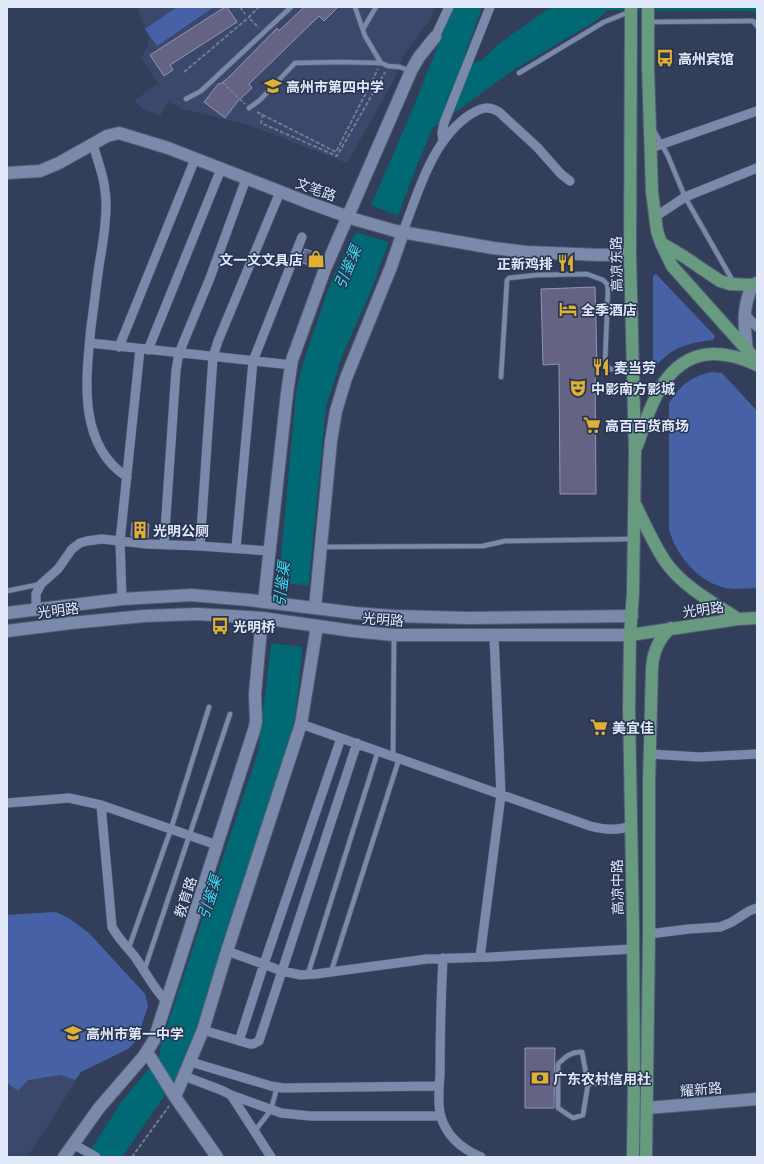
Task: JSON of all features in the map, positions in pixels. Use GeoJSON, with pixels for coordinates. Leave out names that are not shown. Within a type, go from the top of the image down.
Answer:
{"type":"FeatureCollection","features":[{"type":"Feature","properties":{"kind":"main road"},"geometry":{"type":"LineString","coordinates":[[648,7],[648,67],[651,124],[657,146],[652,192],[655,216],[661,243],[672,266],[757,361]]}},
{"type":"Feature","properties":{"kind":"main road","name":"高凉东路"},"geometry":{"type":"LineString","coordinates":[[631,9],[630,254],[635,452],[632,616]]}},
{"type":"Feature","properties":{"kind":"main road"},"geometry":{"type":"LineString","coordinates":[[661,243],[683,256],[715,279],[735,285],[755,284]]}},
{"type":"Feature","properties":{"kind":"main road"},"geometry":{"type":"LineString","coordinates":[[635,452],[652,405],[659,391],[666,378],[678,367],[697,357],[716,354],[733,356],[757,365]]}},
{"type":"Feature","properties":{"kind":"main road"},"geometry":{"type":"LineString","coordinates":[[634,503],[655,545],[674,573],[696,591],[738,619]]}},
{"type":"Feature","properties":{"kind":"main road","name":"高凉中路"},"geometry":{"type":"LineString","coordinates":[[632,616],[630,634],[634,1082],[633,1157]]}},
{"type":"Feature","properties":{"kind":"main road","name":"光明路"},"geometry":{"type":"LineString","coordinates":[[630,634],[738,619],[757,618]]}},
{"type":"Feature","properties":{"kind":"main road"},"geometry":{"type":"LineString","coordinates":[[646,1157],[649,934],[649,783],[653,659],[655,649],[660,640],[671,628]]}},
{"type":"Feature","properties":{"kind":"main road"},"geometry":{"type":"LineString","coordinates":[[631,783],[649,783]]}},
{"type":"Feature","properties":{"kind":"street"},"geometry":{"type":"LineString","coordinates":[[267,602],[269,551],[287,393],[292,365],[325,269],[352,218],[411,71],[419,57],[435,37],[449,7]]}},
{"type":"Feature","properties":{"kind":"street"},"geometry":{"type":"LineString","coordinates":[[442,141],[444,123],[490,7]]}},
{"type":"Feature","properties":{"kind":"street"},"geometry":{"type":"LineString","coordinates":[[311,608],[321,547],[331,441],[337,404],[391,267],[400,232],[432,159],[442,141],[456,126],[472,113],[483,108],[493,108],[537,147],[561,174],[570,181]]}},
{"type":"Feature","properties":{"kind":"street"},"geometry":{"type":"LineString","coordinates":[[657,146],[757,111]]}},
{"type":"Feature","properties":{"kind":"street","name":"文笔路"},"geometry":{"type":"LineString","coordinates":[[7,173],[40,171],[59,163],[107,136],[119,133],[160,146],[352,218],[400,232],[493,248],[526,252],[600,255],[630,254]]}},
{"type":"Feature","properties":{"kind":"street"},"geometry":{"type":"LineString","coordinates":[[93,144],[106,192],[105,226],[90,343],[87,401],[94,436],[99,447],[113,466],[127,477]]}},
{"type":"Feature","properties":{"kind":"street"},"geometry":{"type":"LineString","coordinates":[[119,346],[196,160]]}},
{"type":"Feature","properties":{"kind":"street"},"geometry":{"type":"LineString","coordinates":[[655,216],[685,197],[757,168]]}},
{"type":"Feature","properties":{"kind":"street"},"geometry":{"type":"LineString","coordinates":[[122,599],[120,541],[144,350],[221,169]]}},
{"type":"Feature","properties":{"kind":"street"},"geometry":{"type":"LineString","coordinates":[[164,545],[176,370],[179,353],[210,278],[246,179]]}},
{"type":"Feature","properties":{"kind":"street"},"geometry":{"type":"LineString","coordinates":[[200,546],[213,357],[218,341],[280,192]]}},
{"type":"Feature","properties":{"kind":"street"},"geometry":{"type":"LineString","coordinates":[[236,548],[253,361],[302,237]]}},
{"type":"Feature","properties":{"kind":"street"},"geometry":{"type":"LineString","coordinates":[[747,350],[744,313],[747,298],[755,284]]}},
{"type":"Feature","properties":{"kind":"street"},"geometry":{"type":"LineString","coordinates":[[744,313],[757,327]]}},
{"type":"Feature","properties":{"kind":"street"},"geometry":{"type":"LineString","coordinates":[[90,343],[292,365]]}},
{"type":"Feature","properties":{"kind":"street"},"geometry":{"type":"LineString","coordinates":[[36,609],[36,594],[41,584],[58,569],[72,549],[80,543],[102,539],[128,543],[269,551]]}},
{"type":"Feature","properties":{"kind":"street","name":"光明路"},"geometry":{"type":"LineString","coordinates":[[7,613],[122,599],[191,595],[394,616],[468,618],[632,616]]}},
{"type":"Feature","properties":{"kind":"street","name":"光明路"},"geometry":{"type":"LineString","coordinates":[[7,631],[144,616],[197,614],[265,619],[353,632],[394,635],[546,636],[630,634]]}},
{"type":"Feature","properties":{"kind":"street"},"geometry":{"type":"LineString","coordinates":[[546,617],[546,636]]}},
{"type":"Feature","properties":{"kind":"street","name":"教育路"},"geometry":{"type":"LineString","coordinates":[[64,1157],[99,1108],[149,1056],[254,730],[256,722],[255,694],[265,619]]}},
{"type":"Feature","properties":{"kind":"street"},"geometry":{"type":"LineString","coordinates":[[173,1093],[191,1062],[203,1030],[227,951],[301,724],[311,625]]}},
{"type":"Feature","properties":{"kind":"street"},"geometry":{"type":"LineString","coordinates":[[480,958],[501,795],[494,636]]}},
{"type":"Feature","properties":{"kind":"street"},"geometry":{"type":"LineString","coordinates":[[301,724],[579,823],[601,829],[612,830],[631,826]]}},
{"type":"Feature","properties":{"kind":"street"},"geometry":{"type":"LineString","coordinates":[[239,1041],[341,738]]}},
{"type":"Feature","properties":{"kind":"street"},"geometry":{"type":"LineString","coordinates":[[203,1030],[253,1044],[259,1041],[356,743]]}},
{"type":"Feature","properties":{"kind":"street"},"geometry":{"type":"LineString","coordinates":[[650,754],[699,757],[757,754]]}},
{"type":"Feature","properties":{"kind":"street"},"geometry":{"type":"LineString","coordinates":[[7,803],[70,798],[101,805],[217,845]]}},
{"type":"Feature","properties":{"kind":"street"},"geometry":{"type":"LineString","coordinates":[[101,805],[110,920],[112,927],[116,935],[157,992],[166,1001]]}},
{"type":"Feature","properties":{"kind":"street"},"geometry":{"type":"LineString","coordinates":[[649,934],[720,927],[757,908]]}},
{"type":"Feature","properties":{"kind":"street"},"geometry":{"type":"LineString","coordinates":[[227,951],[282,971],[308,974],[427,959],[480,958],[633,949]]}},
{"type":"Feature","properties":{"kind":"street"},"geometry":{"type":"LineString","coordinates":[[443,958],[440,1031],[441,1116],[446,1129],[455,1141],[462,1148],[481,1157]]}},
{"type":"Feature","properties":{"kind":"street"},"geometry":{"type":"LineString","coordinates":[[149,1056],[217,1157]]}},
{"type":"Feature","properties":{"kind":"street"},"geometry":{"type":"LineString","coordinates":[[191,1062],[277,1087],[440,1086]]}},
{"type":"Feature","properties":{"kind":"street"},"geometry":{"type":"LineString","coordinates":[[184,1076],[221,1090],[231,1096],[281,1113],[310,1116],[441,1116]]}},
{"type":"Feature","properties":{"kind":"street"},"geometry":{"type":"LineString","coordinates":[[231,1096],[270,1157]]}},
{"type":"Feature","properties":{"kind":"street","name":"耀新路"},"geometry":{"type":"LineString","coordinates":[[647,1108],[757,1100]]}},
{"type":"Feature","properties":{"kind":"street"},"geometry":{"type":"LineString","coordinates":[[73,1144],[96,1157]]}},
{"type":"Feature","properties":{"kind":"lane"},"geometry":{"type":"LineString","coordinates":[[186,99],[200,91],[217,77],[291,7]]}},
{"type":"Feature","properties":{"kind":"lane"},"geometry":{"type":"LineString","coordinates":[[355,7],[365,36],[381,63]]}},
{"type":"Feature","properties":{"kind":"lane"},"geometry":{"type":"LineString","coordinates":[[363,29],[376,7]]}},
{"type":"Feature","properties":{"kind":"lane"},"geometry":{"type":"LineString","coordinates":[[519,73],[604,22],[631,9]]}},
{"type":"Feature","properties":{"kind":"lane"},"geometry":{"type":"LineString","coordinates":[[648,22],[753,21],[757,26]]}},
{"type":"Feature","properties":{"kind":"lane"},"geometry":{"type":"LineString","coordinates":[[249,108],[260,100],[295,63],[381,63],[411,71]]}},
{"type":"Feature","properties":{"kind":"lane"},"geometry":{"type":"LineString","coordinates":[[657,146],[668,156],[685,197],[735,285]]}},
{"type":"Feature","properties":{"kind":"lane"},"geometry":{"type":"LineString","coordinates":[[502,377],[507,280],[509,278],[537,275],[588,274],[603,280],[607,284],[608,289],[605,364],[610,369],[633,370]]}},
{"type":"Feature","properties":{"kind":"lane"},"geometry":{"type":"LineString","coordinates":[[321,547],[483,546],[505,541],[634,538]]}},
{"type":"Feature","properties":{"kind":"lane"},"geometry":{"type":"LineString","coordinates":[[7,591],[41,584]]}},
{"type":"Feature","properties":{"kind":"lane"},"geometry":{"type":"LineString","coordinates":[[331,972],[396,757],[394,635]]}},
{"type":"Feature","properties":{"kind":"lane"},"geometry":{"type":"LineString","coordinates":[[128,950],[171,829],[209,706]]}},
{"type":"Feature","properties":{"kind":"lane"},"geometry":{"type":"LineString","coordinates":[[144,972],[230,714]]}},
{"type":"Feature","properties":{"kind":"lane"},"geometry":{"type":"LineString","coordinates":[[308,974],[378,751]]}},
{"type":"Feature","properties":{"kind":"lane"},"geometry":{"type":"LineString","coordinates":[[576,1051],[582,1052],[588,1084],[583,1115],[573,1118],[558,1108],[558,1064],[566,1056],[576,1051]]}},
{"type":"Feature","properties":{"kind":"lane"},"geometry":{"type":"LineString","coordinates":[[588,1084],[634,1082]]}},
{"type":"Feature","properties":{"kind":"lane"},"geometry":{"type":"LineString","coordinates":[[254,1132],[271,1110],[277,1087]]}},
{"type":"Feature","properties":{"kind":"path"},"geometry":{"type":"LineString","coordinates":[[240,7],[245,14]]}},
{"type":"Feature","properties":{"kind":"path"},"geometry":{"type":"LineString","coordinates":[[184,72],[248,18],[258,7]]}},
{"type":"Feature","properties":{"kind":"path"},"geometry":{"type":"LineString","coordinates":[[250,19],[263,32]]}},
{"type":"Feature","properties":{"kind":"path"},"geometry":{"type":"LineString","coordinates":[[249,108],[336,152],[381,63]]}},
{"type":"Feature","properties":{"kind":"path"},"geometry":{"type":"LineString","coordinates":[[263,114],[260,123],[337,156],[388,66]]}},
{"type":"Feature","properties":{"kind":"path"},"geometry":{"type":"LineString","coordinates":[[217,77],[241,100]]}},
{"type":"Feature","properties":{"kind":"path"},"geometry":{"type":"LineString","coordinates":[[132,1157],[173,1093]]}},
{"type":"Feature","properties":{"kind":"shaded area","name":"高州市第四中学"},"geometry":{"type":"Polygon","coordinates":[[[137,7],[435,7],[430,20],[404,55],[394,80],[347,163],[249,125],[186,110],[168,102],[160,116],[143,109],[134,101],[158,83],[141,58],[147,47],[149,37],[137,7]]]}},
{"type":"Feature","properties":{"kind":"shaded area"},"geometry":{"type":"Polygon","coordinates":[[[177,7],[214,7],[157,46],[145,29],[177,7]]]}},
{"type":"Feature","properties":{"kind":"shaded area"},"geometry":{"type":"Polygon","coordinates":[[[656,274],[715,336],[713,340],[680,347],[666,356],[655,366],[653,364],[653,276],[656,274]]]}},
{"type":"Feature","properties":{"kind":"shaded area"},"geometry":{"type":"Polygon","coordinates":[[[711,372],[722,373],[757,411],[757,588],[730,589],[706,580],[683,558],[677,549],[669,530],[669,403],[678,391],[692,379],[711,372]]]}},
{"type":"Feature","properties":{"kind":"shaded area","name":"高州市第一中学"},"geometry":{"type":"Polygon","coordinates":[[[56,912],[70,919],[89,933],[145,994],[148,1006],[136,1041],[128,1049],[81,1072],[27,1157],[7,1157],[7,915],[56,912]]]}},
{"type":"Feature","properties":{"kind":"shaded area","name":"高州市第一中学"},"geometry":{"type":"Polygon","coordinates":[[[56,912],[70,919],[89,933],[145,994],[148,1006],[136,1041],[128,1049],[81,1072],[75,1080],[61,1075],[28,1080],[18,1091],[7,1082],[7,915],[56,912]]]}},
{"type":"Feature","properties":{"kind":"water","name":"引鉴渠"},"geometry":{"type":"Polygon","coordinates":[[[453,7],[482,7],[464,58],[474,63],[482,60],[500,43],[551,7],[757,7],[757,12],[607,10],[597,20],[512,71],[432,129],[415,170],[370,293],[342,356],[326,407],[293,731],[202,1016],[176,1079],[122,1157],[86,1157],[122,1101],[160,1054],[161,1044],[258,752],[279,579],[296,393],[300,376],[307,351],[332,280],[347,247],[372,203],[413,108],[453,7]]]}},
{"type":"Feature","properties":{"kind":"pier"},"geometry":{"type":"Polygon","coordinates":[[[370,205],[400,216],[391,243],[355,232],[370,205]]]}},
{"type":"Feature","properties":{"kind":"pier","name":"光明桥"},"geometry":{"type":"Polygon","coordinates":[[[276,582],[310,586],[303,647],[269,643],[276,582]]]}},
{"type":"Feature","properties":{"kind":"building"},"geometry":{"type":"Polygon","coordinates":[[[227,7],[237,22],[170,65],[173,70],[164,76],[150,55],[227,7]]]}},
{"type":"Feature","properties":{"kind":"building"},"geometry":{"type":"Polygon","coordinates":[[[304,7],[338,7],[324,21],[319,16],[249,84],[252,88],[238,101],[225,118],[204,102],[219,83],[220,84],[228,78],[277,28],[279,31],[304,7]]]}},
{"type":"Feature","properties":{"kind":"building"},"geometry":{"type":"Polygon","coordinates":[[[305,249],[323,255],[317,268],[300,262],[305,249]]]}},
{"type":"Feature","properties":{"kind":"building"},"geometry":{"type":"Polygon","coordinates":[[[595,287],[597,363],[595,363],[596,494],[560,494],[559,364],[543,365],[541,289],[595,287]]]}},
{"type":"Feature","properties":{"kind":"building","name":"光明公厕"},"geometry":{"type":"Polygon","coordinates":[[[132,523],[149,524],[148,538],[131,536],[132,523]]]}},
{"type":"Feature","properties":{"kind":"building","name":"广东农村信用社"},"geometry":{"type":"Polygon","coordinates":[[[525,1048],[555,1048],[554,1108],[525,1108],[525,1048]]]}},
{"type":"Feature","properties":{"kind":"place","name":"高州宾馆"},"geometry":{"type":"Point","coordinates":[665,58]}},
{"type":"Feature","properties":{"kind":"place","name":"高州市第四中学"},"geometry":{"type":"Point","coordinates":[273,86]}},
{"type":"Feature","properties":{"kind":"place","name":"文一文文具店"},"geometry":{"type":"Point","coordinates":[316,259]}},
{"type":"Feature","properties":{"kind":"place","name":"正新鸡排"},"geometry":{"type":"Point","coordinates":[566,263]}},
{"type":"Feature","properties":{"kind":"place","name":"全季酒店"},"geometry":{"type":"Point","coordinates":[568,309]}},
{"type":"Feature","properties":{"kind":"place","name":"麦当劳"},"geometry":{"type":"Point","coordinates":[601,367]}},
{"type":"Feature","properties":{"kind":"place","name":"中影南方影城"},"geometry":{"type":"Point","coordinates":[578,388]}},
{"type":"Feature","properties":{"kind":"place","name":"高百百货商场"},"geometry":{"type":"Point","coordinates":[592,425]}},
{"type":"Feature","properties":{"kind":"place","name":"光明公厕"},"geometry":{"type":"Point","coordinates":[140,530]}},
{"type":"Feature","properties":{"kind":"place","name":"光明桥"},"geometry":{"type":"Point","coordinates":[220,626]}},
{"type":"Feature","properties":{"kind":"place","name":"美宜佳"},"geometry":{"type":"Point","coordinates":[599,727]}},
{"type":"Feature","properties":{"kind":"place","name":"高州市第一中学"},"geometry":{"type":"Point","coordinates":[73,1033]}},
{"type":"Feature","properties":{"kind":"place","name":"广东农村信用社"},"geometry":{"type":"Point","coordinates":[540,1078]}}]}
